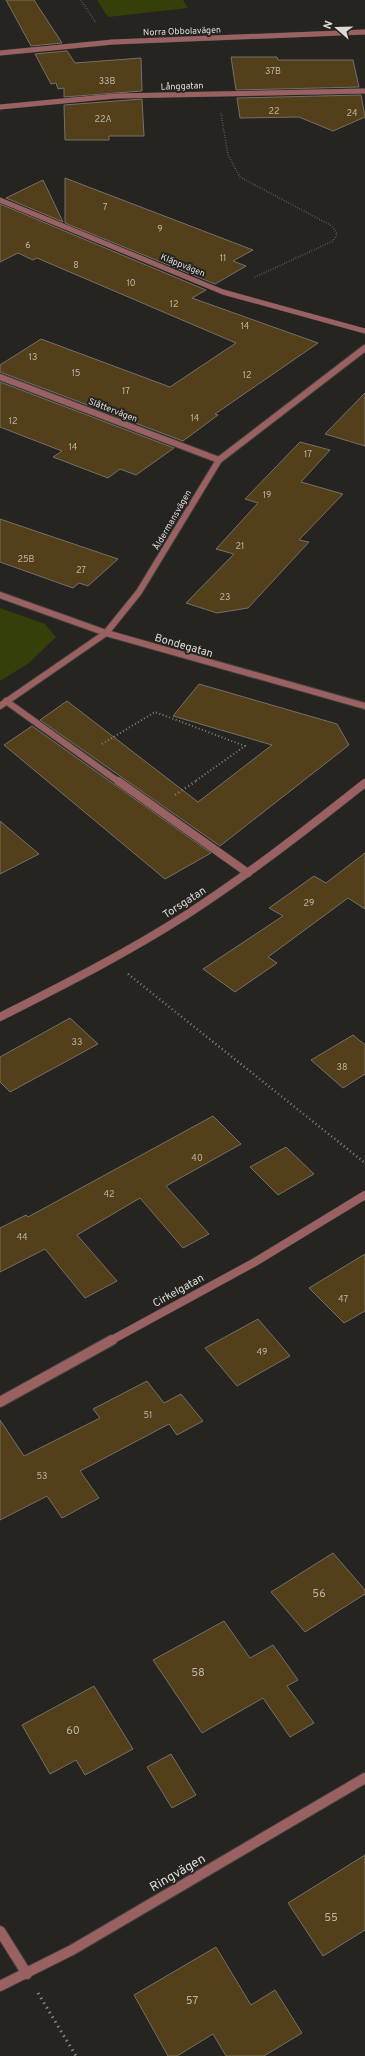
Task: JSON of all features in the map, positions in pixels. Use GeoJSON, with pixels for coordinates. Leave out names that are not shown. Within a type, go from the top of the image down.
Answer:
{"type":"FeatureCollection","features":[{"type":"Feature","properties":{"kind":"street","name":"Norra Obbolavägen"},"geometry":{"type":"LineString","coordinates":[[0,53],[113,42],[365,32]]}},
{"type":"Feature","properties":{"kind":"street","name":"Långgatan"},"geometry":{"type":"LineString","coordinates":[[0,107],[116,96],[365,91]]}},
{"type":"Feature","properties":{"kind":"street","name":"Kläppvägen"},"geometry":{"type":"LineString","coordinates":[[0,200],[223,292],[365,330]]}},
{"type":"Feature","properties":{"kind":"street","name":"Åldermansvägen"},"geometry":{"type":"LineString","coordinates":[[3,703],[106,633],[139,592],[219,460],[365,348]]}},
{"type":"Feature","properties":{"kind":"street","name":"Slåttervägen"},"geometry":{"type":"LineString","coordinates":[[0,377],[219,460]]}},
{"type":"Feature","properties":{"kind":"street","name":"Bondegatan"},"geometry":{"type":"LineString","coordinates":[[0,595],[106,633],[365,706]]}},
{"type":"Feature","properties":{"kind":"street"},"geometry":{"type":"LineString","coordinates":[[3,703],[82,755],[248,873]]}},
{"type":"Feature","properties":{"kind":"street","name":"Torsgatan"},"geometry":{"type":"LineString","coordinates":[[0,1017],[110,960],[186,915],[248,873],[365,783]]}},
{"type":"Feature","properties":{"kind":"street","name":"Cirkelgatan"},"geometry":{"type":"LineString","coordinates":[[0,1402],[255,1262],[365,1195]]}},
{"type":"Feature","properties":{"kind":"street","name":"Ringvägen"},"geometry":{"type":"LineString","coordinates":[[0,1986],[27,1974],[72,1950],[365,1778]]}},
{"type":"Feature","properties":{"kind":"street"},"geometry":{"type":"LineString","coordinates":[[0,1931],[27,1974]]}},
{"type":"Feature","properties":{"kind":"path"},"geometry":{"type":"LineString","coordinates":[[81,0],[97,24]]}},
{"type":"Feature","properties":{"kind":"path"},"geometry":{"type":"LineString","coordinates":[[219,93],[226,153],[232,166],[240,177],[332,226],[337,234],[333,241],[223,292]]}},
{"type":"Feature","properties":{"kind":"path"},"geometry":{"type":"LineString","coordinates":[[82,755],[155,712],[245,746],[157,808]]}},
{"type":"Feature","properties":{"kind":"path"},"geometry":{"type":"LineString","coordinates":[[110,960],[365,1163]]}},
{"type":"Feature","properties":{"kind":"path"},"geometry":{"type":"LineString","coordinates":[[27,1974],[76,2056]]}},
{"type":"Feature","properties":{"kind":"green space"},"geometry":{"type":"Polygon","coordinates":[[[97,0],[183,0],[188,8],[108,17],[97,0]]]}},
{"type":"Feature","properties":{"kind":"green space"},"geometry":{"type":"Polygon","coordinates":[[[0,608],[45,624],[56,637],[29,663],[0,681],[0,608]]]}},
{"type":"Feature","properties":{"kind":"building"},"geometry":{"type":"Polygon","coordinates":[[[6,0],[34,0],[62,43],[31,46],[6,0]]]}},
{"type":"Feature","properties":{"kind":"building"},"geometry":{"type":"Polygon","coordinates":[[[67,51],[75,63],[141,58],[142,91],[64,97],[64,88],[58,89],[56,83],[51,84],[35,54],[67,51]]]}},
{"type":"Feature","properties":{"kind":"building"},"geometry":{"type":"Polygon","coordinates":[[[231,57],[277,57],[278,60],[353,60],[359,87],[236,90],[231,57]]]}},
{"type":"Feature","properties":{"kind":"building"},"geometry":{"type":"Polygon","coordinates":[[[361,95],[365,117],[333,131],[299,117],[240,118],[237,98],[361,95]]]}},
{"type":"Feature","properties":{"kind":"building"},"geometry":{"type":"Polygon","coordinates":[[[142,99],[144,136],[109,136],[109,140],[65,140],[64,105],[142,99]]]}},
{"type":"Feature","properties":{"kind":"building"},"geometry":{"type":"Polygon","coordinates":[[[65,178],[253,250],[233,261],[246,266],[215,284],[65,223],[65,178]]]}},
{"type":"Feature","properties":{"kind":"building"},"geometry":{"type":"Polygon","coordinates":[[[43,180],[63,222],[6,198],[43,180]]]}},
{"type":"Feature","properties":{"kind":"building"},"geometry":{"type":"Polygon","coordinates":[[[0,204],[206,290],[192,298],[318,343],[215,414],[218,415],[183,441],[0,372],[0,365],[41,339],[170,387],[236,343],[37,258],[33,260],[18,253],[0,262],[0,204]]]}},
{"type":"Feature","properties":{"kind":"building"},"geometry":{"type":"Polygon","coordinates":[[[0,382],[174,448],[136,475],[120,469],[108,478],[53,457],[62,451],[0,427],[0,382]]]}},
{"type":"Feature","properties":{"kind":"building"},"geometry":{"type":"Polygon","coordinates":[[[365,393],[365,446],[325,434],[365,393]]]}},
{"type":"Feature","properties":{"kind":"building"},"geometry":{"type":"Polygon","coordinates":[[[300,442],[330,450],[301,482],[343,494],[299,540],[309,542],[248,608],[217,613],[186,603],[234,554],[216,549],[258,503],[245,499],[300,442]]]}},
{"type":"Feature","properties":{"kind":"building"},"geometry":{"type":"Polygon","coordinates":[[[0,519],[118,559],[88,586],[79,583],[73,588],[0,562],[0,519]]]}},
{"type":"Feature","properties":{"kind":"building"},"geometry":{"type":"Polygon","coordinates":[[[199,684],[337,724],[349,745],[220,846],[40,720],[67,701],[198,802],[272,745],[173,716],[199,684]]]}},
{"type":"Feature","properties":{"kind":"building"},"geometry":{"type":"Polygon","coordinates":[[[32,726],[211,853],[165,879],[4,745],[32,726]]]}},
{"type":"Feature","properties":{"kind":"building"},"geometry":{"type":"Polygon","coordinates":[[[0,821],[39,854],[0,874],[0,821]]]}},
{"type":"Feature","properties":{"kind":"building"},"geometry":{"type":"Polygon","coordinates":[[[365,853],[365,909],[348,898],[268,957],[277,963],[235,992],[203,969],[283,916],[269,908],[314,876],[326,883],[365,853]]]}},
{"type":"Feature","properties":{"kind":"building"},"geometry":{"type":"Polygon","coordinates":[[[70,1018],[98,1044],[10,1092],[0,1082],[0,1057],[70,1018]]]}},
{"type":"Feature","properties":{"kind":"building"},"geometry":{"type":"Polygon","coordinates":[[[353,1035],[365,1045],[365,1074],[343,1088],[311,1060],[353,1035]]]}},
{"type":"Feature","properties":{"kind":"building"},"geometry":{"type":"Polygon","coordinates":[[[213,1116],[241,1144],[166,1186],[209,1234],[183,1248],[140,1198],[77,1235],[117,1281],[85,1298],[45,1249],[0,1272],[0,1228],[26,1215],[28,1217],[213,1116]]]}},
{"type":"Feature","properties":{"kind":"building"},"geometry":{"type":"Polygon","coordinates":[[[286,1147],[314,1174],[278,1195],[250,1167],[286,1147]]]}},
{"type":"Feature","properties":{"kind":"building"},"geometry":{"type":"Polygon","coordinates":[[[365,1254],[365,1311],[344,1323],[309,1288],[365,1254]]]}},
{"type":"Feature","properties":{"kind":"building"},"geometry":{"type":"Polygon","coordinates":[[[258,1319],[290,1356],[237,1386],[205,1348],[258,1319]]]}},
{"type":"Feature","properties":{"kind":"building"},"geometry":{"type":"Polygon","coordinates":[[[147,1381],[164,1403],[181,1394],[203,1421],[177,1435],[169,1424],[80,1471],[99,1498],[62,1518],[47,1496],[0,1520],[0,1420],[24,1456],[100,1418],[93,1409],[147,1381]]]}},
{"type":"Feature","properties":{"kind":"building"},"geometry":{"type":"Polygon","coordinates":[[[333,1553],[365,1590],[365,1594],[305,1632],[271,1592],[333,1553]]]}},
{"type":"Feature","properties":{"kind":"building"},"geometry":{"type":"Polygon","coordinates":[[[224,1621],[250,1658],[273,1645],[298,1680],[287,1686],[314,1723],[290,1737],[263,1698],[202,1733],[153,1660],[224,1621]]]}},
{"type":"Feature","properties":{"kind":"building"},"geometry":{"type":"Polygon","coordinates":[[[94,1686],[133,1749],[85,1775],[76,1760],[50,1774],[22,1725],[94,1686]]]}},
{"type":"Feature","properties":{"kind":"building"},"geometry":{"type":"Polygon","coordinates":[[[171,1754],[196,1795],[172,1808],[147,1767],[171,1754]]]}},
{"type":"Feature","properties":{"kind":"building"},"geometry":{"type":"Polygon","coordinates":[[[365,1855],[365,1930],[323,1956],[288,1903],[365,1855]]]}},
{"type":"Feature","properties":{"kind":"building"},"geometry":{"type":"Polygon","coordinates":[[[216,1947],[251,2005],[275,1990],[302,2033],[264,2056],[226,2056],[213,2034],[177,2056],[168,2056],[134,1995],[216,1947]]]}}]}
